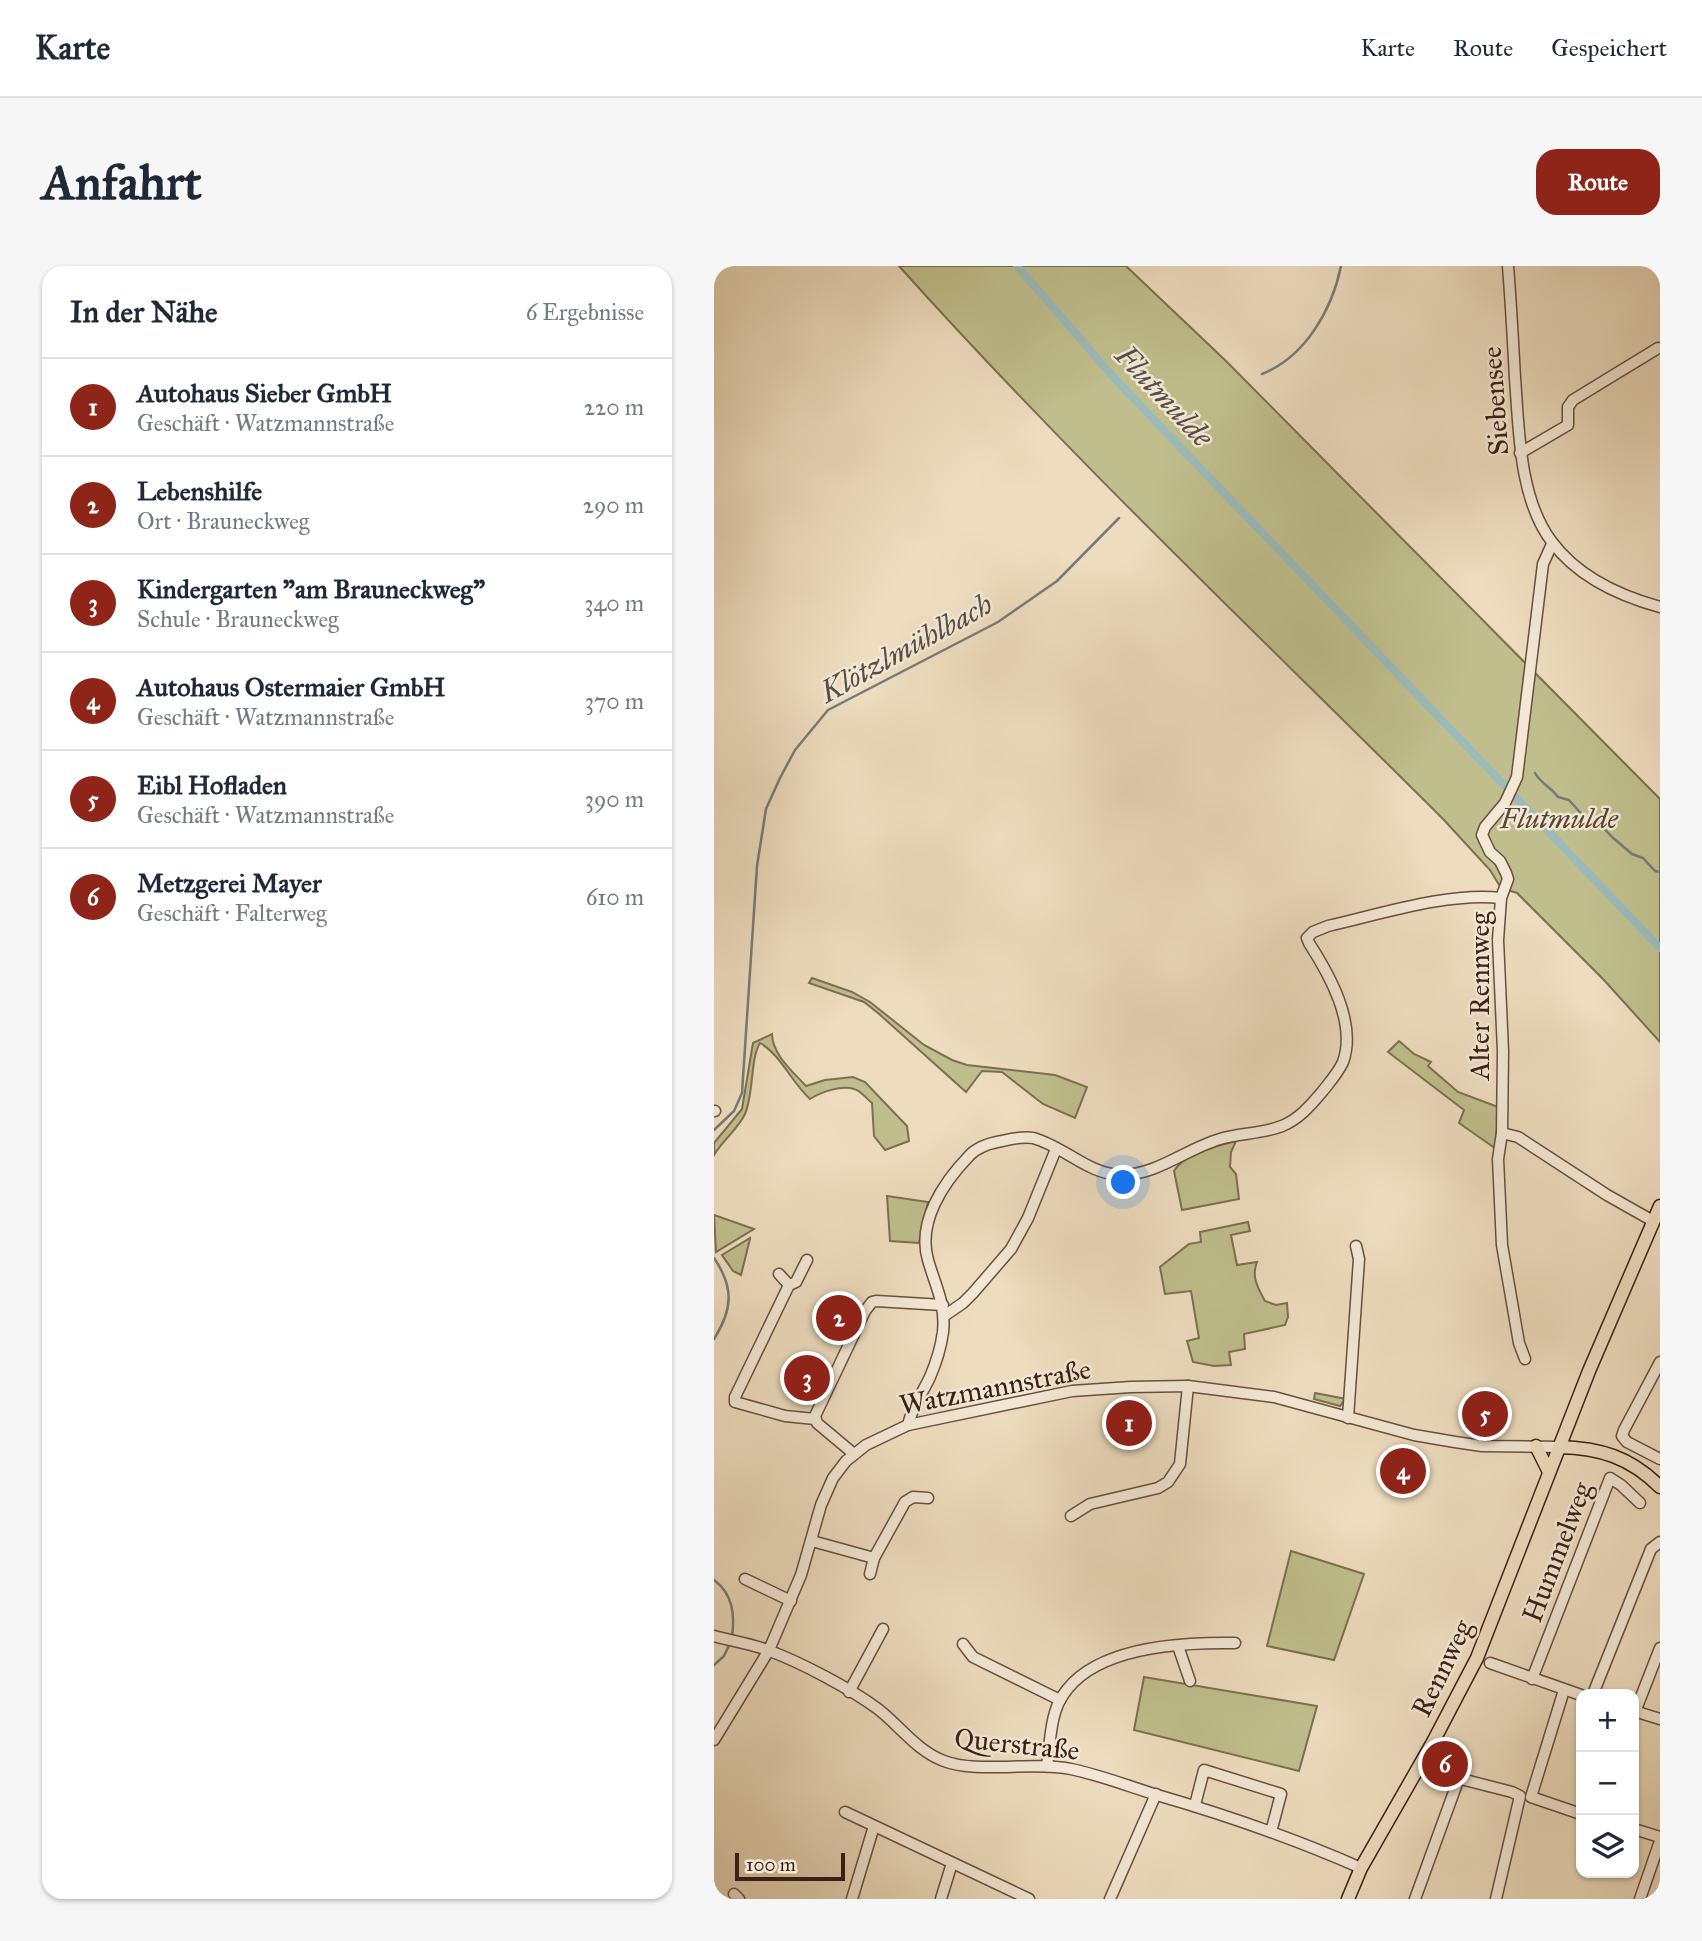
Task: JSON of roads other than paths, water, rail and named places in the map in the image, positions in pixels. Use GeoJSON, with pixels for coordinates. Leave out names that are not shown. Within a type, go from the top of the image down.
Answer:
{"type":"FeatureCollection","features":[{"type":"Feature","properties":{"kind":"main road","name":"Rennweg"},"geometry":{"type":"LineString","coordinates":[[1348,1899],[1362,1868],[1477,1658],[1570,1418],[1660,1206]]}},
{"type":"Feature","properties":{"kind":"main road"},"geometry":{"type":"LineString","coordinates":[[1570,1418],[1574,1433],[1586,1448]]}},
{"type":"Feature","properties":{"kind":"main road"},"geometry":{"type":"LineString","coordinates":[[1536,1446],[1549,1472]]}},
{"type":"Feature","properties":{"kind":"main road"},"geometry":{"type":"LineString","coordinates":[[1559,1447],[1586,1448],[1620,1459],[1642,1471],[1660,1486]]}},
{"type":"Feature","properties":{"kind":"street","name":"Siebensee"},"geometry":{"type":"LineString","coordinates":[[1508,266],[1520,453],[1530,494],[1552,544]]}},
{"type":"Feature","properties":{"kind":"street"},"geometry":{"type":"LineString","coordinates":[[1520,453],[1567,425],[1568,407],[1573,400],[1658,348]]}},
{"type":"Feature","properties":{"kind":"street"},"geometry":{"type":"LineString","coordinates":[[1552,544],[1592,578],[1614,592],[1660,607]]}},
{"type":"Feature","properties":{"kind":"street","name":"Alter Rennweg"},"geometry":{"type":"LineString","coordinates":[[1525,1359],[1518,1343],[1502,1245],[1498,1158],[1502,1133],[1503,1051],[1498,940],[1501,898],[1508,879],[1500,861],[1490,852],[1482,835],[1504,803],[1517,777],[1543,564],[1552,544]]}},
{"type":"Feature","properties":{"kind":"street"},"geometry":{"type":"LineString","coordinates":[[908,1425],[911,1411],[936,1361],[944,1311],[926,1254],[925,1234],[932,1209],[968,1156],[994,1142],[1030,1138],[1095,1169],[1119,1175],[1133,1174],[1152,1170],[1220,1139],[1272,1130],[1285,1125],[1304,1113],[1316,1099],[1338,1070],[1345,1052],[1346,1034],[1339,999],[1307,938],[1313,932],[1328,926],[1459,898],[1501,898]]}},
{"type":"Feature","properties":{"kind":"street"},"geometry":{"type":"LineString","coordinates":[[1502,1133],[1518,1137],[1607,1195],[1653,1221]]}},
{"type":"Feature","properties":{"kind":"street"},"geometry":{"type":"LineString","coordinates":[[815,1419],[849,1343],[872,1302],[944,1311],[968,1298],[1011,1248],[1028,1218],[1056,1149]]}},
{"type":"Feature","properties":{"kind":"street"},"geometry":{"type":"LineString","coordinates":[[1348,1418],[1359,1259],[1356,1246]]}},
{"type":"Feature","properties":{"kind":"street"},"geometry":{"type":"LineString","coordinates":[[807,1260],[796,1282],[789,1285],[735,1402],[785,1416],[815,1419],[855,1454]]}},
{"type":"Feature","properties":{"kind":"street"},"geometry":{"type":"LineString","coordinates":[[779,1274],[789,1285]]}},
{"type":"Feature","properties":{"kind":"street"},"geometry":{"type":"LineString","coordinates":[[1660,1362],[1622,1436],[1627,1442],[1660,1459]]}},
{"type":"Feature","properties":{"kind":"street"},"geometry":{"type":"LineString","coordinates":[[1071,1516],[1090,1504],[1158,1488],[1168,1482],[1180,1464],[1188,1387]]}},
{"type":"Feature","properties":{"kind":"street","name":"Watzmannstraße"},"geometry":{"type":"LineString","coordinates":[[714,1740],[769,1650],[791,1601],[812,1541],[821,1505],[833,1478],[855,1454],[875,1439],[908,1425],[1072,1391],[1188,1387],[1274,1397],[1414,1435],[1455,1442],[1482,1446],[1559,1447]]}},
{"type":"Feature","properties":{"kind":"street","name":"Hummelweg"},"geometry":{"type":"LineString","coordinates":[[1532,1679],[1610,1478],[1640,1503]]}},
{"type":"Feature","properties":{"kind":"street"},"geometry":{"type":"LineString","coordinates":[[870,1574],[874,1558],[905,1502],[914,1497],[928,1499]]}},
{"type":"Feature","properties":{"kind":"street"},"geometry":{"type":"LineString","coordinates":[[812,1541],[874,1558]]}},
{"type":"Feature","properties":{"kind":"street"},"geometry":{"type":"LineString","coordinates":[[1595,1689],[1651,1549],[1660,1542]]}},
{"type":"Feature","properties":{"kind":"street"},"geometry":{"type":"LineString","coordinates":[[745,1579],[791,1601]]}},
{"type":"Feature","properties":{"kind":"street"},"geometry":{"type":"LineString","coordinates":[[849,1692],[883,1629]]}},
{"type":"Feature","properties":{"kind":"street","name":"Querstraße"},"geometry":{"type":"LineString","coordinates":[[725,1639],[769,1650],[810,1670],[877,1709],[924,1750],[947,1763],[1047,1766],[1086,1773],[1195,1805],[1313,1846],[1362,1868]]}},
{"type":"Feature","properties":{"kind":"street"},"geometry":{"type":"LineString","coordinates":[[1047,1766],[1053,1723],[1060,1700],[1080,1677],[1109,1659],[1141,1651],[1206,1642],[1235,1643]]}},
{"type":"Feature","properties":{"kind":"street"},"geometry":{"type":"LineString","coordinates":[[963,1644],[973,1657],[1060,1700]]}},
{"type":"Feature","properties":{"kind":"street"},"geometry":{"type":"LineString","coordinates":[[1178,1646],[1190,1681]]}},
{"type":"Feature","properties":{"kind":"street"},"geometry":{"type":"LineString","coordinates":[[1639,1700],[1660,1647]]}},
{"type":"Feature","properties":{"kind":"street"},"geometry":{"type":"LineString","coordinates":[[1490,1664],[1576,1693]]}},
{"type":"Feature","properties":{"kind":"street"},"geometry":{"type":"LineString","coordinates":[[1496,1899],[1525,1797],[1564,1689]]}},
{"type":"Feature","properties":{"kind":"street"},"geometry":{"type":"LineString","coordinates":[[1639,1714],[1660,1720]]}},
{"type":"Feature","properties":{"kind":"street"},"geometry":{"type":"LineString","coordinates":[[1418,1768],[1576,1812]]}},
{"type":"Feature","properties":{"kind":"street"},"geometry":{"type":"LineString","coordinates":[[1195,1805],[1203,1770],[1281,1794],[1271,1832]]}},
{"type":"Feature","properties":{"kind":"street"},"geometry":{"type":"LineString","coordinates":[[1415,1899],[1459,1778]]}},
{"type":"Feature","properties":{"kind":"street"},"geometry":{"type":"LineString","coordinates":[[1110,1899],[1156,1794]]}},
{"type":"Feature","properties":{"kind":"street"},"geometry":{"type":"LineString","coordinates":[[845,1812],[1030,1899]]}},
{"type":"Feature","properties":{"kind":"street"},"geometry":{"type":"LineString","coordinates":[[852,1899],[874,1826]]}},
{"type":"Feature","properties":{"kind":"street"},"geometry":{"type":"LineString","coordinates":[[1639,1831],[1660,1839],[1655,1871],[1640,1899]]}},
{"type":"Feature","properties":{"kind":"street"},"geometry":{"type":"LineString","coordinates":[[941,1899],[953,1863]]}},
{"type":"Feature","properties":{"kind":"waterway","name":"Flutmulde"},"geometry":{"type":"LineString","coordinates":[[1017,266],[1116,380],[1660,948]]}},
{"type":"Feature","properties":{"kind":"waterway","name":"Klötzlmühlbach"},"geometry":{"type":"LineString","coordinates":[[1262,374],[1277,366],[1304,344],[1331,299],[1341,266]]}},
{"type":"Feature","properties":{"kind":"waterway","name":"Klötzlmühlbach"},"geometry":{"type":"LineString","coordinates":[[714,1130],[734,1111],[742,1093],[757,866],[766,809],[795,750],[828,710],[998,622],[1057,581],[1119,518]]}},
{"type":"Feature","properties":{"kind":"waterway"},"geometry":{"type":"LineString","coordinates":[[1535,773],[1558,797],[1569,800],[1585,818],[1596,820],[1632,854],[1643,858],[1655,871],[1660,872]]}},
{"type":"Feature","properties":{"kind":"waterway","name":"Klötzlmühlbach"},"geometry":{"type":"LineString","coordinates":[[714,1258],[725,1279],[729,1298],[725,1318],[714,1339]]}},
{"type":"Feature","properties":{"kind":"waterway","name":"Klötzlmühlbach"},"geometry":{"type":"LineString","coordinates":[[714,1580],[729,1598],[733,1621],[732,1637]]}},
{"type":"Feature","properties":{"kind":"waterway","name":"Klötzlmühlbach"},"geometry":{"type":"LineString","coordinates":[[714,1665],[724,1656],[730,1643]]}},
{"type":"Feature","properties":{"kind":"place","name":"Lebenshilfe"},"geometry":{"type":"Point","coordinates":[839,1318]}},
{"type":"Feature","properties":{"kind":"place","name":"Kindergarten \"am Brauneckweg\""},"geometry":{"type":"Point","coordinates":[807,1378]}},
{"type":"Feature","properties":{"kind":"place","name":"Eibl Hofladen"},"geometry":{"type":"Point","coordinates":[1485,1414]}},
{"type":"Feature","properties":{"kind":"place","name":"Autohaus Sieber GmbH"},"geometry":{"type":"Point","coordinates":[1129,1423]}},
{"type":"Feature","properties":{"kind":"place","name":"Autohaus Ostermaier GmbH"},"geometry":{"type":"Point","coordinates":[1403,1471]}},
{"type":"Feature","properties":{"kind":"place","name":"Metzgerei Mayer"},"geometry":{"type":"Point","coordinates":[1445,1764]}}]}
